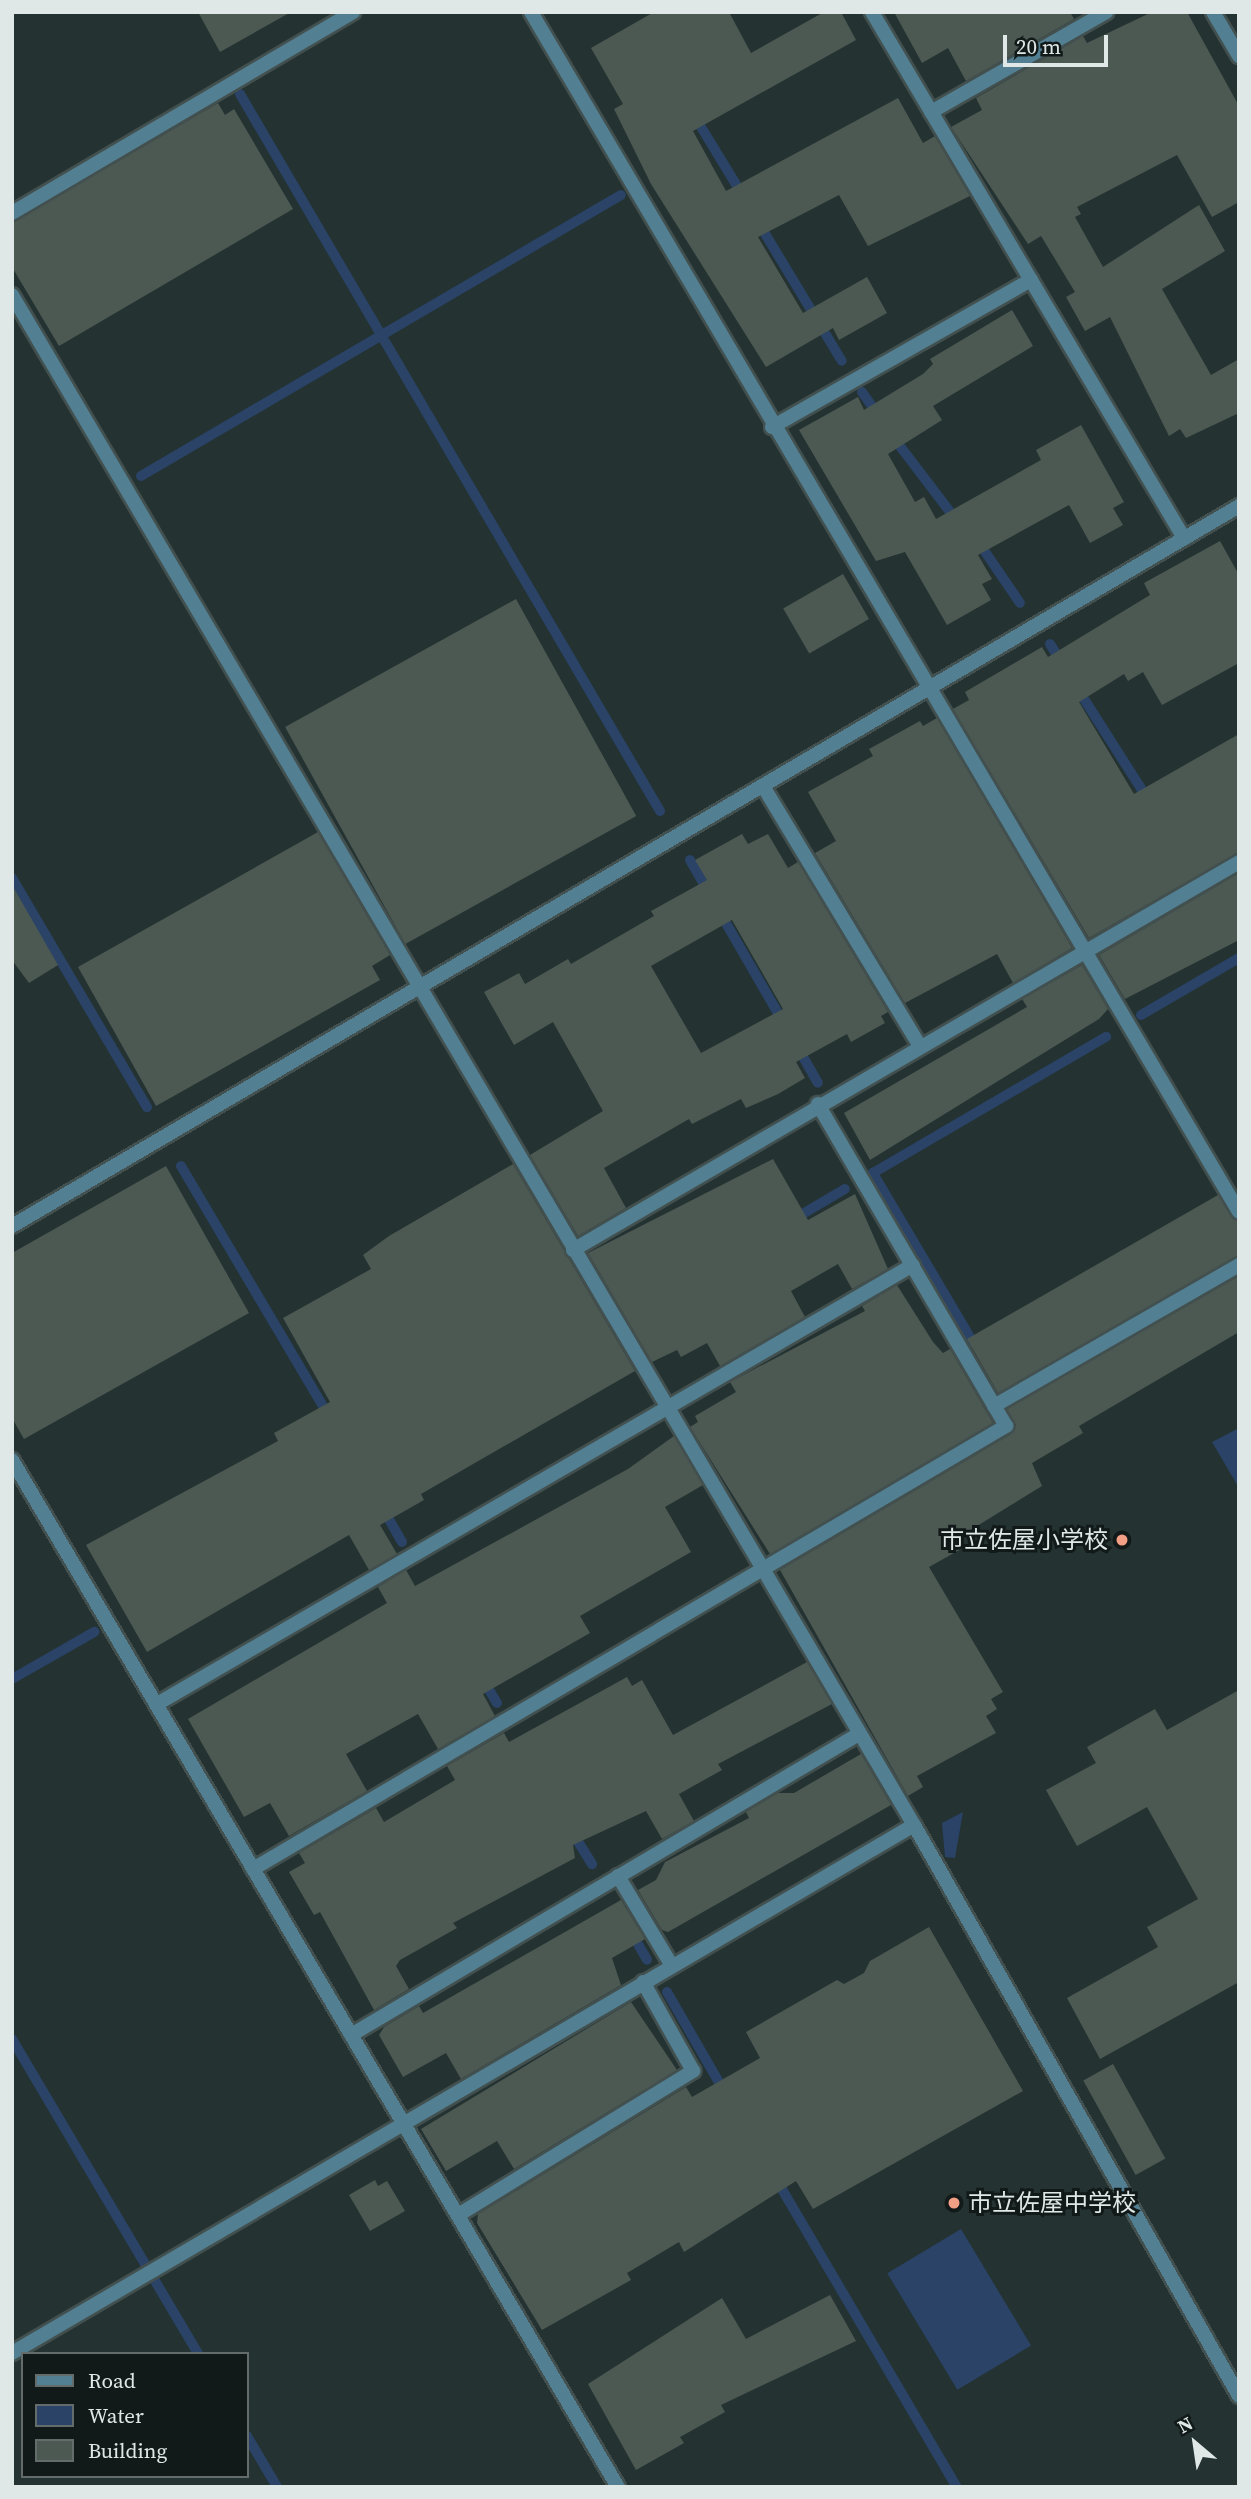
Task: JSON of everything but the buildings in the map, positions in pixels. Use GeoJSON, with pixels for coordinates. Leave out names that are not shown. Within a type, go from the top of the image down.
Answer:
{"type":"FeatureCollection","features":[{"type":"Feature","properties":{"kind":"street"},"geometry":{"type":"LineString","coordinates":[[12,212],[353,12]]}},
{"type":"Feature","properties":{"kind":"street"},"geometry":{"type":"LineString","coordinates":[[531,12],[926,690],[1239,1212]]}},
{"type":"Feature","properties":{"kind":"street"},"geometry":{"type":"LineString","coordinates":[[872,12],[1184,538]]}},
{"type":"Feature","properties":{"kind":"street"},"geometry":{"type":"LineString","coordinates":[[931,112],[1105,12]]}},
{"type":"Feature","properties":{"kind":"street"},"geometry":{"type":"LineString","coordinates":[[1213,12],[1238,52]]}},
{"type":"Feature","properties":{"kind":"street"},"geometry":{"type":"LineString","coordinates":[[772,427],[1031,280]]}},
{"type":"Feature","properties":{"kind":"street"},"geometry":{"type":"LineString","coordinates":[[12,295],[667,1411],[914,1825],[1239,2396]]}},
{"type":"Feature","properties":{"kind":"street"},"geometry":{"type":"LineString","coordinates":[[12,1226],[1239,506]]}},
{"type":"Feature","properties":{"kind":"street"},"geometry":{"type":"LineString","coordinates":[[763,786],[919,1045]]}},
{"type":"Feature","properties":{"kind":"street"},"geometry":{"type":"LineString","coordinates":[[573,1250],[919,1045],[1239,862]]}},
{"type":"Feature","properties":{"kind":"street"},"geometry":{"type":"LineString","coordinates":[[253,1869],[1006,1426],[818,1104]]}},
{"type":"Feature","properties":{"kind":"street"},"geometry":{"type":"LineString","coordinates":[[157,1704],[667,1411],[912,1265]]}},
{"type":"Feature","properties":{"kind":"street"},"geometry":{"type":"LineString","coordinates":[[994,1406],[1239,1265]]}},
{"type":"Feature","properties":{"kind":"street"},"geometry":{"type":"LineString","coordinates":[[12,1460],[618,2487]]}},
{"type":"Feature","properties":{"kind":"street"},"geometry":{"type":"LineString","coordinates":[[351,2035],[859,1734]]}},
{"type":"Feature","properties":{"kind":"street"},"geometry":{"type":"LineString","coordinates":[[12,2353],[914,1825]]}},
{"type":"Feature","properties":{"kind":"street"},"geometry":{"type":"LineString","coordinates":[[618,1877],[672,1966]]}},
{"type":"Feature","properties":{"kind":"street"},"geometry":{"type":"LineString","coordinates":[[458,2215],[693,2071],[643,1982]]}},
{"type":"Feature","properties":{"kind":"water"},"geometry":{"type":"Polygon","coordinates":[[[1239,1428],[1239,1488],[1212,1442],[1239,1428]]]}},
{"type":"Feature","properties":{"kind":"water"},"geometry":{"type":"Polygon","coordinates":[[[963,1812],[955,1858],[945,1857],[942,1823],[963,1812]]]}},
{"type":"Feature","properties":{"kind":"water"},"geometry":{"type":"Polygon","coordinates":[[[961,2229],[1031,2346],[957,2390],[887,2273],[961,2229]]]}},
{"type":"Feature","properties":{"kind":"waterway"},"geometry":{"type":"LineString","coordinates":[[240,94],[660,811]]}},
{"type":"Feature","properties":{"kind":"waterway"},"geometry":{"type":"LineString","coordinates":[[695,117],[743,196]]}},
{"type":"Feature","properties":{"kind":"waterway"},"geometry":{"type":"LineString","coordinates":[[141,476],[621,195]]}},
{"type":"Feature","properties":{"kind":"waterway"},"geometry":{"type":"LineString","coordinates":[[758,222],[842,361]]}},
{"type":"Feature","properties":{"kind":"waterway"},"geometry":{"type":"LineString","coordinates":[[862,392],[878,415]]}},
{"type":"Feature","properties":{"kind":"waterway"},"geometry":{"type":"LineString","coordinates":[[893,437],[957,521]]}},
{"type":"Feature","properties":{"kind":"waterway"},"geometry":{"type":"LineString","coordinates":[[977,540],[1020,603]]}},
{"type":"Feature","properties":{"kind":"waterway"},"geometry":{"type":"LineString","coordinates":[[1050,644],[1063,665]]}},
{"type":"Feature","properties":{"kind":"waterway"},"geometry":{"type":"LineString","coordinates":[[1077,688],[1149,801]]}},
{"type":"Feature","properties":{"kind":"waterway"},"geometry":{"type":"LineString","coordinates":[[690,860],[710,894]]}},
{"type":"Feature","properties":{"kind":"waterway"},"geometry":{"type":"LineString","coordinates":[[12,878],[147,1107]]}},
{"type":"Feature","properties":{"kind":"waterway"},"geometry":{"type":"LineString","coordinates":[[719,911],[783,1022]]}},
{"type":"Feature","properties":{"kind":"waterway"},"geometry":{"type":"LineString","coordinates":[[1141,1015],[1239,958]]}},
{"type":"Feature","properties":{"kind":"waterway"},"geometry":{"type":"LineString","coordinates":[[974,1344],[873,1173],[1106,1037]]}},
{"type":"Feature","properties":{"kind":"waterway"},"geometry":{"type":"LineString","coordinates":[[798,1048],[818,1083]]}},
{"type":"Feature","properties":{"kind":"waterway"},"geometry":{"type":"LineString","coordinates":[[181,1166],[329,1416]]}},
{"type":"Feature","properties":{"kind":"waterway"},"geometry":{"type":"LineString","coordinates":[[794,1219],[845,1189]]}},
{"type":"Feature","properties":{"kind":"waterway"},"geometry":{"type":"LineString","coordinates":[[383,1509],[402,1542]]}},
{"type":"Feature","properties":{"kind":"waterway"},"geometry":{"type":"LineString","coordinates":[[12,1679],[94,1632]]}},
{"type":"Feature","properties":{"kind":"waterway"},"geometry":{"type":"LineString","coordinates":[[482,1678],[497,1703]]}},
{"type":"Feature","properties":{"kind":"waterway"},"geometry":{"type":"LineString","coordinates":[[572,1832],[592,1864]]}},
{"type":"Feature","properties":{"kind":"waterway"},"geometry":{"type":"LineString","coordinates":[[631,1932],[647,1960]]}},
{"type":"Feature","properties":{"kind":"waterway"},"geometry":{"type":"LineString","coordinates":[[667,1992],[725,2093]]}},
{"type":"Feature","properties":{"kind":"waterway"},"geometry":{"type":"LineString","coordinates":[[12,2039],[197,2352]]}},
{"type":"Feature","properties":{"kind":"waterway"},"geometry":{"type":"LineString","coordinates":[[776,2179],[957,2487]]}},
{"type":"Feature","properties":{"kind":"waterway"},"geometry":{"type":"LineString","coordinates":[[248,2438],[277,2487]]}},
{"type":"Feature","properties":{"kind":"place","name":"市立佐屋小学校"},"geometry":{"type":"Point","coordinates":[1122,1540]}},
{"type":"Feature","properties":{"kind":"place","name":"市立佐屋中学校"},"geometry":{"type":"Point","coordinates":[954,2203]}}]}
